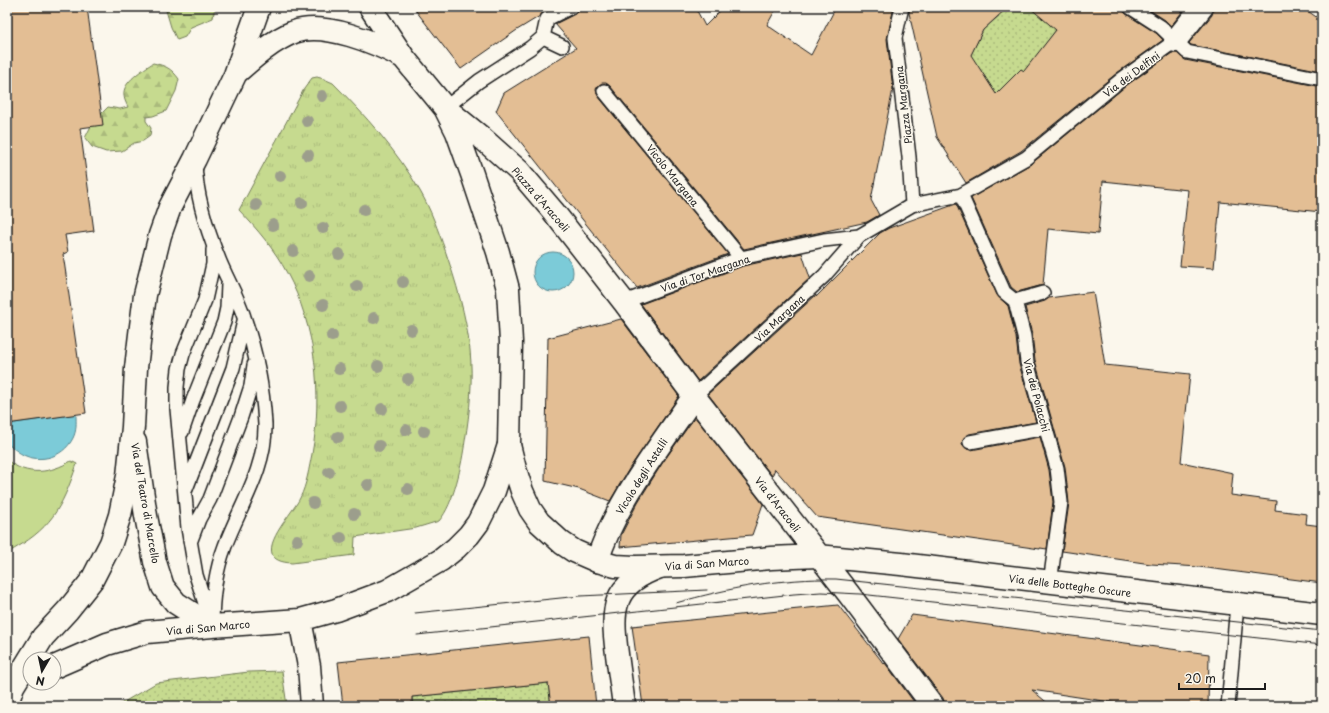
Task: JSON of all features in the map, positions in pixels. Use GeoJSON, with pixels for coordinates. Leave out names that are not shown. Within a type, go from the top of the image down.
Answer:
{"type":"FeatureCollection","features":[{"type":"Feature","properties":{"kind":"street","name":"Via del Teatro di Marcello"},"geometry":{"type":"LineString","coordinates":[[14,688],[42,637],[68,610],[92,580],[111,543],[120,515],[128,476],[133,427],[136,368],[146,295],[154,257],[170,207],[195,159],[235,75],[259,7]]}},
{"type":"Feature","properties":{"kind":"street","name":"Piazza d'Aracoeli"},"geometry":{"type":"LineString","coordinates":[[370,7],[404,58],[445,108],[482,138],[519,172],[553,211],[624,302]]}},
{"type":"Feature","properties":{"kind":"street"},"geometry":{"type":"LineString","coordinates":[[1175,41],[1202,7]]}},
{"type":"Feature","properties":{"kind":"street","name":"Via del Teatro di Marcello"},"geometry":{"type":"LineString","coordinates":[[235,75],[279,40],[295,32],[309,30],[326,30],[346,34],[385,48],[404,58]]}},
{"type":"Feature","properties":{"kind":"street","name":"Piazza d'Aracoeli"},"geometry":{"type":"LineString","coordinates":[[445,108],[457,132],[498,252],[508,289],[511,342],[509,445]]}},
{"type":"Feature","properties":{"kind":"street","name":"Via d'Aracoeli"},"geometry":{"type":"LineString","coordinates":[[624,302],[694,396],[848,593],[933,706]]}},
{"type":"Feature","properties":{"kind":"street","name":"Vicolo degli Astalli"},"geometry":{"type":"LineString","coordinates":[[597,561],[610,527],[632,488],[694,396]]}},
{"type":"Feature","properties":{"kind":"street","name":"Via del Teatro di Marcello"},"geometry":{"type":"LineString","coordinates":[[133,427],[146,516],[155,562],[163,588],[176,604],[212,626]]}},
{"type":"Feature","properties":{"kind":"street","name":"Via di San Marco"},"geometry":{"type":"LineString","coordinates":[[509,445],[522,491],[530,509],[539,522],[562,543],[597,561],[615,566],[684,566],[771,558],[818,556]]}},
{"type":"Feature","properties":{"kind":"street","name":"Via di San Marco"},"geometry":{"type":"LineString","coordinates":[[62,664],[107,644],[147,632],[300,620],[366,600],[387,591],[440,560],[456,548],[469,535],[478,523],[494,491],[509,445]]}},
{"type":"Feature","properties":{"kind":"street","name":"Via delle Botteghe Oscure"},"geometry":{"type":"LineString","coordinates":[[818,556],[901,564],[1050,583],[1322,614]]}},
{"type":"Feature","properties":{"kind":"street"},"geometry":{"type":"LineString","coordinates":[[624,706],[615,641],[614,613],[620,597],[630,583],[636,577],[660,566]]}},
{"type":"Feature","properties":{"kind":"street"},"geometry":{"type":"LineString","coordinates":[[300,620],[309,666],[312,706]]}},
{"type":"Feature","properties":{"kind":"lane"},"geometry":{"type":"LineString","coordinates":[[445,108],[479,81],[530,48],[543,37],[547,20],[571,7]]}},
{"type":"Feature","properties":{"kind":"lane","name":"Piazza Margana"},"geometry":{"type":"LineString","coordinates":[[902,7],[894,38],[909,157],[912,205]]}},
{"type":"Feature","properties":{"kind":"lane"},"geometry":{"type":"LineString","coordinates":[[1130,7],[1161,27],[1187,52],[1322,78]]}},
{"type":"Feature","properties":{"kind":"lane"},"geometry":{"type":"LineString","coordinates":[[543,37],[562,46]]}},
{"type":"Feature","properties":{"kind":"lane","name":"Via dei Delfini"},"geometry":{"type":"LineString","coordinates":[[961,196],[1026,158],[1122,79],[1175,41]]}},
{"type":"Feature","properties":{"kind":"lane","name":"Vicolo Margana"},"geometry":{"type":"LineString","coordinates":[[604,91],[741,258]]}},
{"type":"Feature","properties":{"kind":"lane"},"geometry":{"type":"LineString","coordinates":[[195,159],[198,191],[214,246],[244,317],[255,355],[263,400],[265,426],[264,442],[254,481],[230,533],[218,571],[212,605],[212,626]]}},
{"type":"Feature","properties":{"kind":"lane"},"geometry":{"type":"LineString","coordinates":[[859,236],[912,205],[961,196]]}},
{"type":"Feature","properties":{"kind":"lane","name":"Via dei Polacchi"},"geometry":{"type":"LineString","coordinates":[[961,196],[1004,292],[1014,301],[1024,336],[1027,362],[1057,468],[1061,502],[1050,583]]}},
{"type":"Feature","properties":{"kind":"lane","name":"Via di Tor Margana"},"geometry":{"type":"LineString","coordinates":[[624,302],[741,258],[824,240],[859,236]]}},
{"type":"Feature","properties":{"kind":"lane","name":"Via Margana"},"geometry":{"type":"LineString","coordinates":[[694,396],[824,276],[859,236]]}},
{"type":"Feature","properties":{"kind":"lane"},"geometry":{"type":"LineString","coordinates":[[212,626],[196,575],[191,542],[184,494],[177,387],[179,369],[183,354],[205,300],[213,264],[214,246]]}},
{"type":"Feature","properties":{"kind":"lane"},"geometry":{"type":"LineString","coordinates":[[181,440],[193,400],[224,322],[227,308],[228,280]]}},
{"type":"Feature","properties":{"kind":"lane"},"geometry":{"type":"LineString","coordinates":[[1014,301],[1043,293]]}},
{"type":"Feature","properties":{"kind":"lane"},"geometry":{"type":"LineString","coordinates":[[184,494],[233,368],[244,317]]}},
{"type":"Feature","properties":{"kind":"lane"},"geometry":{"type":"LineString","coordinates":[[191,542],[199,519],[210,498],[241,417],[251,386],[255,355]]}},
{"type":"Feature","properties":{"kind":"lane"},"geometry":{"type":"LineString","coordinates":[[970,442],[1046,428]]}},
{"type":"Feature","properties":{"kind":"lane"},"geometry":{"type":"LineString","coordinates":[[1228,706],[1237,605]]}},
{"type":"Feature","properties":{"kind":"green space"},"geometry":{"type":"Polygon","coordinates":[[[165,7],[215,7],[213,18],[191,27],[185,37],[177,40],[165,7]]]}},
{"type":"Feature","properties":{"kind":"green space"},"geometry":{"type":"Polygon","coordinates":[[[990,7],[1029,7],[1063,21],[1043,47],[1038,83],[1021,69],[996,94],[983,74],[965,67],[983,30],[999,16],[990,7]]]}},
{"type":"Feature","properties":{"kind":"green space"},"geometry":{"type":"Polygon","coordinates":[[[153,63],[168,68],[179,79],[176,91],[166,111],[146,117],[146,121],[151,128],[150,136],[143,141],[134,143],[122,151],[106,152],[92,147],[85,138],[93,122],[108,107],[120,109],[128,107],[124,96],[126,85],[134,76],[153,63]]]}},
{"type":"Feature","properties":{"kind":"green space"},"geometry":{"type":"Polygon","coordinates":[[[317,77],[333,83],[369,121],[411,176],[428,205],[457,286],[463,311],[470,350],[470,407],[464,450],[456,483],[449,504],[439,521],[416,528],[355,537],[354,555],[292,563],[279,560],[272,554],[272,546],[275,536],[300,498],[308,476],[317,408],[317,385],[311,338],[297,294],[287,273],[265,240],[239,210],[304,89],[312,78],[317,77]]]}},
{"type":"Feature","properties":{"kind":"green space"},"geometry":{"type":"Polygon","coordinates":[[[7,460],[23,469],[31,471],[55,468],[71,461],[77,464],[66,494],[52,517],[34,535],[7,553],[7,460]]]}},
{"type":"Feature","properties":{"kind":"green space"},"geometry":{"type":"Polygon","coordinates":[[[282,671],[287,706],[117,706],[156,683],[249,672],[282,671]]]}},
{"type":"Feature","properties":{"kind":"green space"},"geometry":{"type":"Polygon","coordinates":[[[548,683],[551,706],[413,706],[412,697],[548,683]]]}},
{"type":"Feature","properties":{"kind":"water"},"geometry":{"type":"Polygon","coordinates":[[[553,252],[561,254],[567,258],[571,264],[573,272],[571,280],[567,286],[561,290],[553,292],[545,290],[539,286],[535,280],[533,272],[535,264],[539,258],[545,254],[553,252]]]}},
{"type":"Feature","properties":{"kind":"water"},"geometry":{"type":"Polygon","coordinates":[[[76,414],[76,429],[73,438],[63,451],[56,455],[40,459],[32,458],[17,451],[8,442],[7,424],[76,414]]]}},
{"type":"Feature","properties":{"kind":"building"},"geometry":{"type":"Polygon","coordinates":[[[7,7],[87,7],[103,125],[80,128],[94,231],[65,235],[68,252],[63,254],[86,413],[7,424],[7,7]]]}},
{"type":"Feature","properties":{"kind":"building"},"geometry":{"type":"Polygon","coordinates":[[[413,7],[553,7],[543,12],[540,16],[461,69],[413,7]]]}},
{"type":"Feature","properties":{"kind":"building"},"geometry":{"type":"Polygon","coordinates":[[[579,7],[695,7],[705,26],[724,7],[777,7],[767,25],[811,55],[836,7],[894,7],[887,39],[893,89],[871,200],[879,215],[867,222],[744,249],[610,86],[606,83],[602,83],[596,89],[598,96],[728,254],[637,288],[496,111],[504,93],[576,48],[555,24],[575,14],[579,7]]]}},
{"type":"Feature","properties":{"kind":"building"},"geometry":{"type":"Polygon","coordinates":[[[910,7],[1008,7],[983,30],[971,55],[996,94],[1021,69],[1024,71],[1056,30],[1029,7],[1122,7],[1126,14],[1156,33],[1163,40],[1117,73],[1021,151],[966,183],[937,137],[909,13],[910,7]]]}},
{"type":"Feature","properties":{"kind":"building"},"geometry":{"type":"Polygon","coordinates":[[[1145,7],[1186,7],[1171,26],[1165,20],[1145,7]]]}},
{"type":"Feature","properties":{"kind":"building"},"geometry":{"type":"Polygon","coordinates":[[[1214,7],[1302,7],[1322,21],[1322,71],[1191,45],[1189,43],[1212,15],[1214,7]]]}},
{"type":"Feature","properties":{"kind":"building"},"geometry":{"type":"Polygon","coordinates":[[[1172,53],[1177,53],[1185,60],[1322,87],[1322,212],[1220,202],[1214,268],[1180,266],[1188,190],[1103,181],[1098,234],[1048,229],[1043,285],[1017,292],[1011,287],[971,198],[1031,164],[1127,85],[1172,53]]]}},
{"type":"Feature","properties":{"kind":"building"},"geometry":{"type":"Polygon","coordinates":[[[956,204],[997,295],[1008,306],[1016,337],[1019,364],[1036,422],[969,434],[963,439],[962,444],[967,449],[971,450],[1040,437],[1049,470],[1053,502],[1047,549],[817,517],[775,469],[772,476],[708,394],[816,295],[816,297],[880,233],[889,228],[956,204]]]}},
{"type":"Feature","properties":{"kind":"building"},"geometry":{"type":"Polygon","coordinates":[[[802,253],[810,278],[698,381],[641,304],[743,266],[802,253]]]}},
{"type":"Feature","properties":{"kind":"building"},"geometry":{"type":"Polygon","coordinates":[[[1093,292],[1105,365],[1190,374],[1181,462],[1233,473],[1231,495],[1276,501],[1275,510],[1307,514],[1306,524],[1322,526],[1322,583],[1199,567],[1151,564],[1062,551],[1069,503],[1065,467],[1035,360],[1032,334],[1025,307],[1045,301],[1049,298],[1093,292]]]}},
{"type":"Feature","properties":{"kind":"building"},"geometry":{"type":"Polygon","coordinates":[[[621,319],[679,396],[629,469],[610,501],[579,489],[545,481],[548,338],[621,319]]]}},
{"type":"Feature","properties":{"kind":"building"},"geometry":{"type":"Polygon","coordinates":[[[695,417],[763,504],[752,535],[620,547],[621,535],[638,502],[663,462],[695,417]]]}},
{"type":"Feature","properties":{"kind":"building"},"geometry":{"type":"Polygon","coordinates":[[[838,605],[884,664],[885,663],[917,706],[643,706],[632,626],[838,605]]]}},
{"type":"Feature","properties":{"kind":"building"},"geometry":{"type":"Polygon","coordinates":[[[912,615],[1209,654],[1208,706],[1137,706],[1032,690],[1051,706],[945,706],[943,698],[898,639],[912,615]]]}},
{"type":"Feature","properties":{"kind":"building"},"geometry":{"type":"Polygon","coordinates":[[[589,636],[596,706],[551,706],[548,683],[412,697],[412,706],[343,706],[338,662],[589,636]]]}},
{"type":"Feature","properties":{"kind":"tram line"},"geometry":{"type":"LineString","coordinates":[[676,603],[755,585],[795,580],[836,579],[1322,631]]}},
{"type":"Feature","properties":{"kind":"tram line"},"geometry":{"type":"LineString","coordinates":[[415,613],[580,596],[707,590]]}},
{"type":"Feature","properties":{"kind":"tram line"},"geometry":{"type":"LineString","coordinates":[[417,635],[821,592],[860,594],[1322,645]]}}]}
